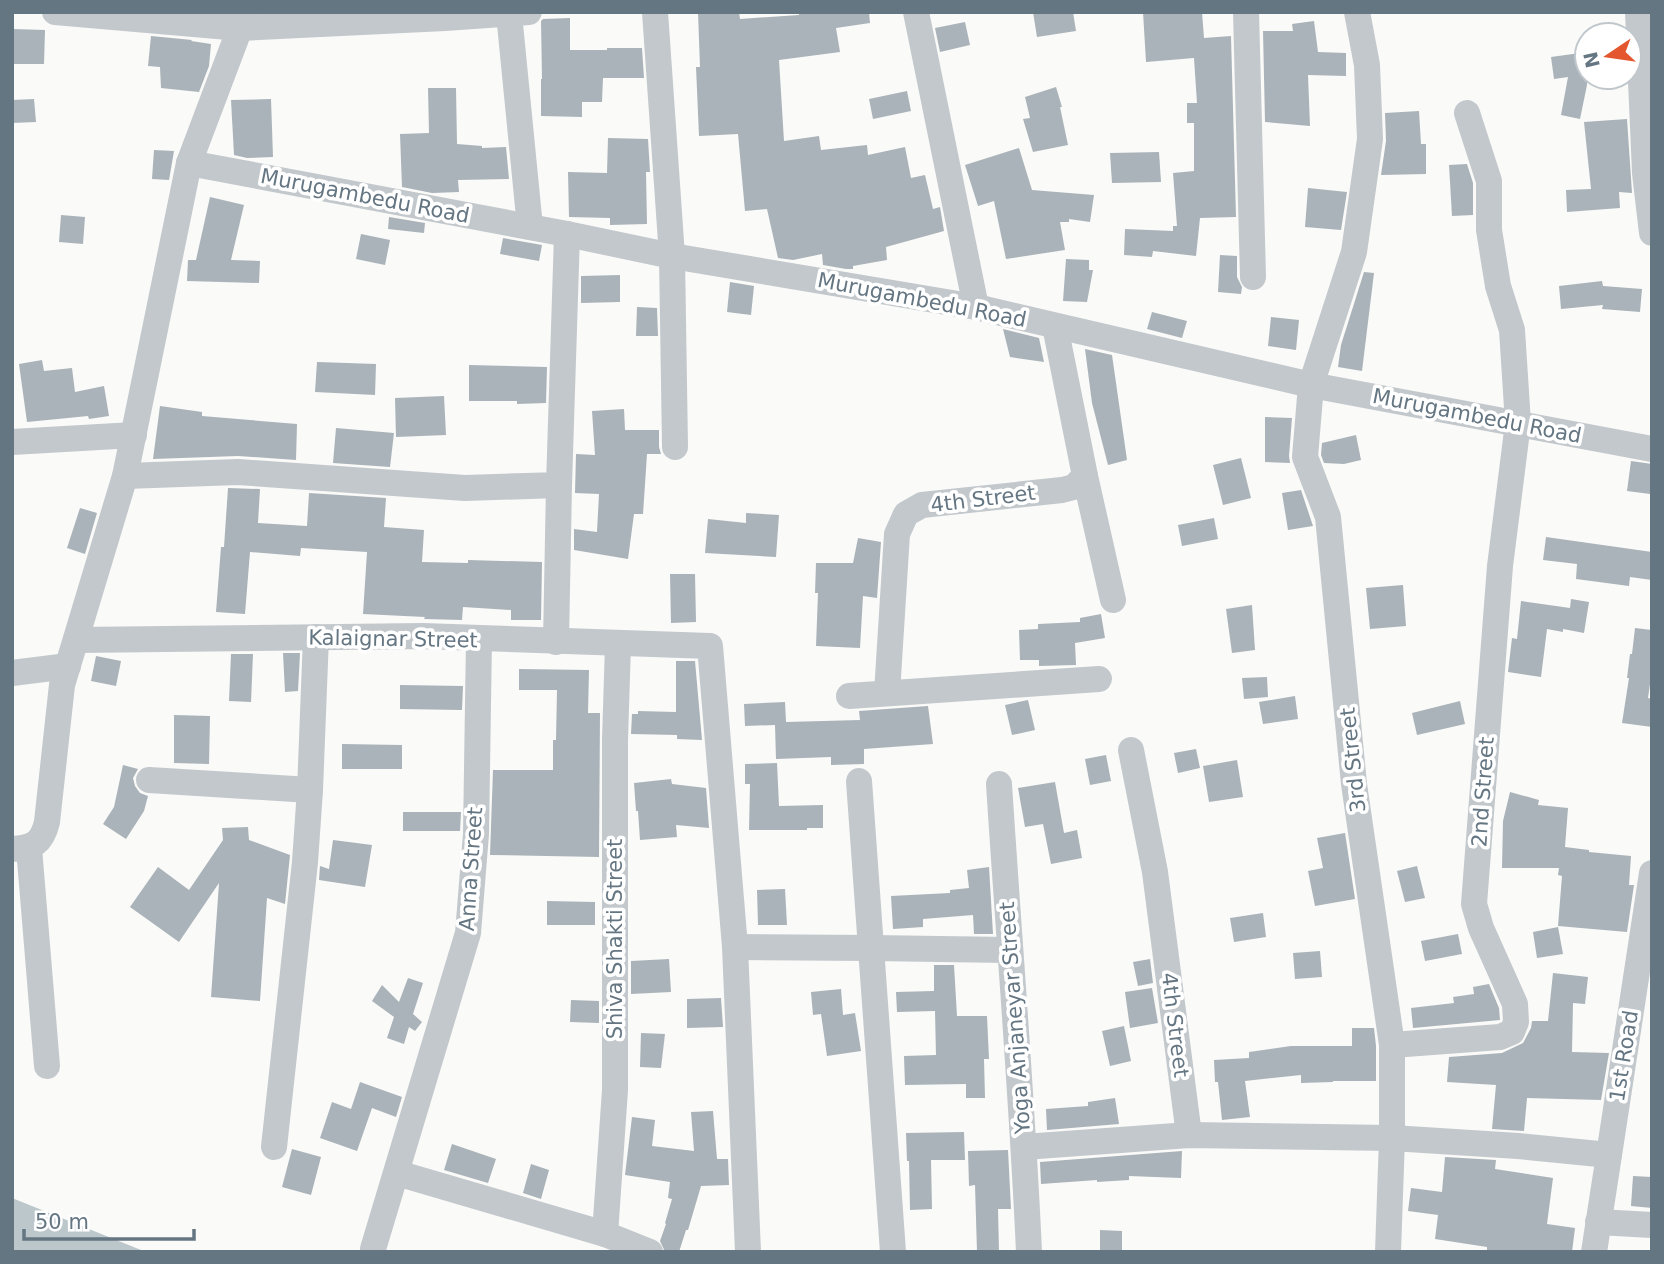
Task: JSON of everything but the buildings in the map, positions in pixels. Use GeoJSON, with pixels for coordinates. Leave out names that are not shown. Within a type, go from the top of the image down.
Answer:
{"type":"FeatureCollection","features":[{"type":"Feature","properties":{"kind":"street"},"geometry":{"type":"LineString","coordinates":[[55,12],[242,20],[519,13],[530,227]]}},
{"type":"Feature","properties":{"kind":"street"},"geometry":{"type":"LineString","coordinates":[[655,12],[672,256],[675,447]]}},
{"type":"Feature","properties":{"kind":"street"},"geometry":{"type":"LineString","coordinates":[[916,12],[976,307]]}},
{"type":"Feature","properties":{"kind":"street"},"geometry":{"type":"LineString","coordinates":[[1247,12],[1253,277]]}},
{"type":"Feature","properties":{"kind":"street","name":"3rd Street"},"geometry":{"type":"LineString","coordinates":[[1357,12],[1367,65],[1370,139],[1354,253],[1311,385],[1305,457],[1328,517],[1354,784],[1392,1045],[1388,1252]]}},
{"type":"Feature","properties":{"kind":"street"},"geometry":{"type":"LineString","coordinates":[[1638,12],[1645,173],[1652,233]]}},
{"type":"Feature","properties":{"kind":"street"},"geometry":{"type":"LineString","coordinates":[[47,1066],[21,849],[44,835],[62,685],[125,475],[190,163],[242,20]]}},
{"type":"Feature","properties":{"kind":"street"},"geometry":{"type":"LineString","coordinates":[[1467,113],[1489,181],[1489,230],[1498,286],[1512,330],[1518,423]]}},
{"type":"Feature","properties":{"kind":"street","name":"Murugambedu Road"},"geometry":{"type":"LineString","coordinates":[[190,163],[672,256],[976,307],[1311,385],[1652,449]]}},
{"type":"Feature","properties":{"kind":"street"},"geometry":{"type":"LineString","coordinates":[[556,642],[567,234]]}},
{"type":"Feature","properties":{"kind":"street"},"geometry":{"type":"LineString","coordinates":[[1055,326],[1084,476],[1113,600]]}},
{"type":"Feature","properties":{"kind":"street","name":"2nd Street"},"geometry":{"type":"LineString","coordinates":[[1392,1045],[1500,1037],[1512,1032],[1516,1022],[1515,1004],[1480,928],[1474,904],[1500,566],[1518,423]]}},
{"type":"Feature","properties":{"kind":"street"},"geometry":{"type":"LineString","coordinates":[[12,442],[134,435]]}},
{"type":"Feature","properties":{"kind":"street"},"geometry":{"type":"LineString","coordinates":[[125,475],[239,472],[465,488],[559,485]]}},
{"type":"Feature","properties":{"kind":"street","name":"4th Street"},"geometry":{"type":"LineString","coordinates":[[887,693],[897,534],[906,514],[922,505],[1062,490],[1074,487],[1084,476]]}},
{"type":"Feature","properties":{"kind":"street","name":"Kalaignar Street"},"geometry":{"type":"LineString","coordinates":[[76,640],[423,636],[710,646],[735,947]]}},
{"type":"Feature","properties":{"kind":"street"},"geometry":{"type":"LineString","coordinates":[[274,1147],[305,862],[316,637]]}},
{"type":"Feature","properties":{"kind":"street","name":"Anna Street"},"geometry":{"type":"LineString","coordinates":[[373,1250],[468,933],[476,834],[480,639]]}},
{"type":"Feature","properties":{"kind":"street","name":"Shiva Shakti Street"},"geometry":{"type":"LineString","coordinates":[[604,1234],[615,1090],[615,740],[618,644]]}},
{"type":"Feature","properties":{"kind":"street"},"geometry":{"type":"LineString","coordinates":[[12,673],[68,666]]}},
{"type":"Feature","properties":{"kind":"street"},"geometry":{"type":"LineString","coordinates":[[849,696],[1099,679]]}},
{"type":"Feature","properties":{"kind":"street","name":"4th Street"},"geometry":{"type":"LineString","coordinates":[[1131,750],[1155,872],[1189,1135]]}},
{"type":"Feature","properties":{"kind":"street"},"geometry":{"type":"LineString","coordinates":[[149,780],[310,789]]}},
{"type":"Feature","properties":{"kind":"street"},"geometry":{"type":"LineString","coordinates":[[859,781],[893,1252]]}},
{"type":"Feature","properties":{"kind":"street","name":"Yoga Anjaneyar Street"},"geometry":{"type":"LineString","coordinates":[[999,783],[1029,1252]]}},
{"type":"Feature","properties":{"kind":"street","name":"1st Road"},"geometry":{"type":"LineString","coordinates":[[1594,1252],[1652,873]]}},
{"type":"Feature","properties":{"kind":"street"},"geometry":{"type":"LineString","coordinates":[[748,1252],[735,947],[1009,950]]}},
{"type":"Feature","properties":{"kind":"street"},"geometry":{"type":"LineString","coordinates":[[1024,1147],[1189,1135],[1392,1138],[1609,1155]]}},
{"type":"Feature","properties":{"kind":"street"},"geometry":{"type":"LineString","coordinates":[[397,1173],[604,1234],[650,1252]]}},
{"type":"Feature","properties":{"kind":"street"},"geometry":{"type":"LineString","coordinates":[[1598,1222],[1652,1225]]}},
{"type":"Feature","properties":{"kind":"shaded area"},"geometry":{"type":"Polygon","coordinates":[[[12,1198],[146,1252],[12,1252],[12,1198]]]}}]}
